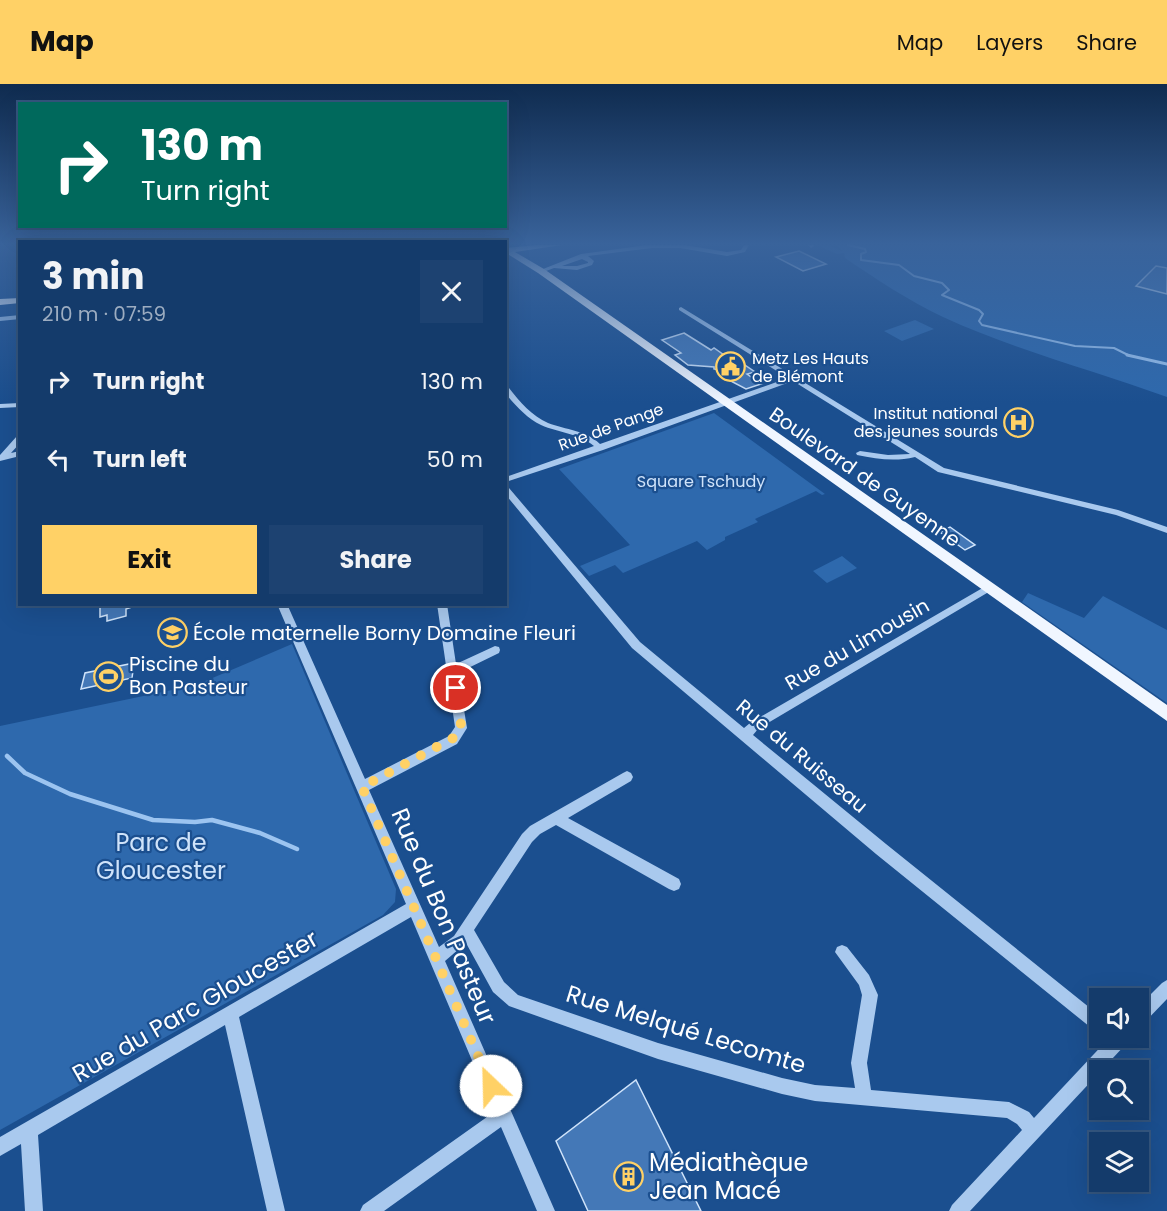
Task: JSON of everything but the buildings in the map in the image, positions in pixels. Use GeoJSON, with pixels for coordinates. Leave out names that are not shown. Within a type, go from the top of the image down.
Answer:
{"type":"FeatureCollection","features":[{"type":"Feature","properties":{"kind":"main road"},"geometry":{"type":"LineString","coordinates":[[0,300],[18,298]]}},
{"type":"Feature","properties":{"kind":"main road","name":"Boulevard de Guyenne"},"geometry":{"type":"LineString","coordinates":[[579,298],[1167,714]]}},
{"type":"Feature","properties":{"kind":"street"},"geometry":{"type":"LineString","coordinates":[[681,309],[946,472],[1118,513],[1167,530]]}},
{"type":"Feature","properties":{"kind":"street"},"geometry":{"type":"LineString","coordinates":[[0,319],[18,317]]}},
{"type":"Feature","properties":{"kind":"street","name":"Rue de Pange"},"geometry":{"type":"LineString","coordinates":[[507,480],[792,378]]}},
{"type":"Feature","properties":{"kind":"street"},"geometry":{"type":"LineString","coordinates":[[507,391],[527,412],[543,423],[586,436],[600,448]]}},
{"type":"Feature","properties":{"kind":"street"},"geometry":{"type":"LineString","coordinates":[[0,406],[18,405]]}},
{"type":"Feature","properties":{"kind":"street"},"geometry":{"type":"LineString","coordinates":[[1,458],[18,439]]}},
{"type":"Feature","properties":{"kind":"street"},"geometry":{"type":"LineString","coordinates":[[860,453],[888,458],[915,455]]}},
{"type":"Feature","properties":{"kind":"street"},"geometry":{"type":"LineString","coordinates":[[1,458],[18,454]]}},
{"type":"Feature","properties":{"kind":"street","name":"Rue du Ruisseau"},"geometry":{"type":"LineString","coordinates":[[507,491],[636,645],[881,849],[1089,1017]]}},
{"type":"Feature","properties":{"kind":"street","name":"Rue du Limousin"},"geometry":{"type":"LineString","coordinates":[[746,735],[754,726],[989,588]]}},
{"type":"Feature","properties":{"kind":"street","name":"Rue du Bon Pasteur"},"geometry":{"type":"LineString","coordinates":[[283,606],[546,1211]]}},
{"type":"Feature","properties":{"kind":"street"},"geometry":{"type":"LineString","coordinates":[[362,787],[457,736],[461,723],[442,606]]}},
{"type":"Feature","properties":{"kind":"street"},"geometry":{"type":"LineString","coordinates":[[453,670],[495,650]]}},
{"type":"Feature","properties":{"kind":"street"},"geometry":{"type":"LineString","coordinates":[[436,958],[459,941],[527,837],[555,817],[627,777]]}},
{"type":"Feature","properties":{"kind":"street"},"geometry":{"type":"LineString","coordinates":[[555,817],[674,884]]}},
{"type":"Feature","properties":{"kind":"street","name":"Rue du Parc Gloucester"},"geometry":{"type":"LineString","coordinates":[[0,1147],[414,907]]}},
{"type":"Feature","properties":{"kind":"street","name":"Rue Melqué Lecomte"},"geometry":{"type":"LineString","coordinates":[[466,931],[477,946],[495,985],[502,994],[514,1001],[717,1069],[815,1093],[1009,1110],[1023,1118],[1033,1129]]}},
{"type":"Feature","properties":{"kind":"street"},"geometry":{"type":"LineString","coordinates":[[842,952],[864,981],[870,994],[859,1063],[864,1097]]}},
{"type":"Feature","properties":{"kind":"street"},"geometry":{"type":"LineString","coordinates":[[1149,1007],[1167,988]]}},
{"type":"Feature","properties":{"kind":"street"},"geometry":{"type":"LineString","coordinates":[[230,1013],[276,1211]]}},
{"type":"Feature","properties":{"kind":"street"},"geometry":{"type":"LineString","coordinates":[[958,1211],[1110,1048]]}},
{"type":"Feature","properties":{"kind":"street"},"geometry":{"type":"LineString","coordinates":[[369,1211],[504,1115]]}},
{"type":"Feature","properties":{"kind":"street"},"geometry":{"type":"LineString","coordinates":[[29,1130],[34,1211]]}},
{"type":"Feature","properties":{"kind":"green space"},"geometry":{"type":"Polygon","coordinates":[[[907,298],[1167,298],[1167,397],[1026,350],[970,329],[907,298]]]}},
{"type":"Feature","properties":{"kind":"green space"},"geometry":{"type":"Polygon","coordinates":[[[915,320],[934,329],[902,341],[884,331],[915,320]]]}},
{"type":"Feature","properties":{"kind":"green space","name":"Square Tschudy"},"geometry":{"type":"Polygon","coordinates":[[[714,413],[825,494],[822,495],[816,491],[755,519],[758,522],[725,537],[725,540],[707,550],[697,541],[623,573],[615,565],[589,576],[580,566],[630,545],[559,469],[714,413]]]}},
{"type":"Feature","properties":{"kind":"green space"},"geometry":{"type":"Polygon","coordinates":[[[842,556],[857,568],[827,583],[813,571],[842,556]]]}},
{"type":"Feature","properties":{"kind":"green space"},"geometry":{"type":"Polygon","coordinates":[[[1028,593],[1084,618],[1103,596],[1167,630],[1167,703],[1022,602],[1028,593]]]}},
{"type":"Feature","properties":{"kind":"green space","name":"Parc de Gloucester"},"geometry":{"type":"Polygon","coordinates":[[[292,644],[396,889],[395,902],[383,915],[0,1130],[0,726],[196,685],[292,644]]]}},
{"type":"Feature","properties":{"kind":"waterway"},"geometry":{"type":"LineString","coordinates":[[948,298],[979,310],[983,314],[979,321],[982,325],[1075,346],[1114,348],[1129,355]]}},
{"type":"Feature","properties":{"kind":"waterway"},"geometry":{"type":"LineString","coordinates":[[1129,355],[1167,364]]}},
{"type":"Feature","properties":{"kind":"waterway"},"geometry":{"type":"LineString","coordinates":[[7,756],[25,773],[70,794],[153,820],[195,822],[212,820],[260,833],[297,849]]}},
{"type":"Feature","properties":{"kind":"place","name":"Metz Les Hauts de Blémont"},"geometry":{"type":"Point","coordinates":[731,367]}},
{"type":"Feature","properties":{"kind":"place","name":"Institut national des jeunes sourds"},"geometry":{"type":"Point","coordinates":[1019,422]}},
{"type":"Feature","properties":{"kind":"place","name":"École maternelle Borny Domaine Fleuri"},"geometry":{"type":"Point","coordinates":[172,633]}},
{"type":"Feature","properties":{"kind":"place","name":"Piscine du Bon Pasteur"},"geometry":{"type":"Point","coordinates":[108,676]}},
{"type":"Feature","properties":{"kind":"place","name":"Médiathèque Jean Macé"},"geometry":{"type":"Point","coordinates":[628,1176]}},
{"type":"Feature","properties":{"kind":"route"},"geometry":{"type":"LineString","coordinates":[[456,688],[461,723],[457,736],[362,787],[491,1086]]}}]}
